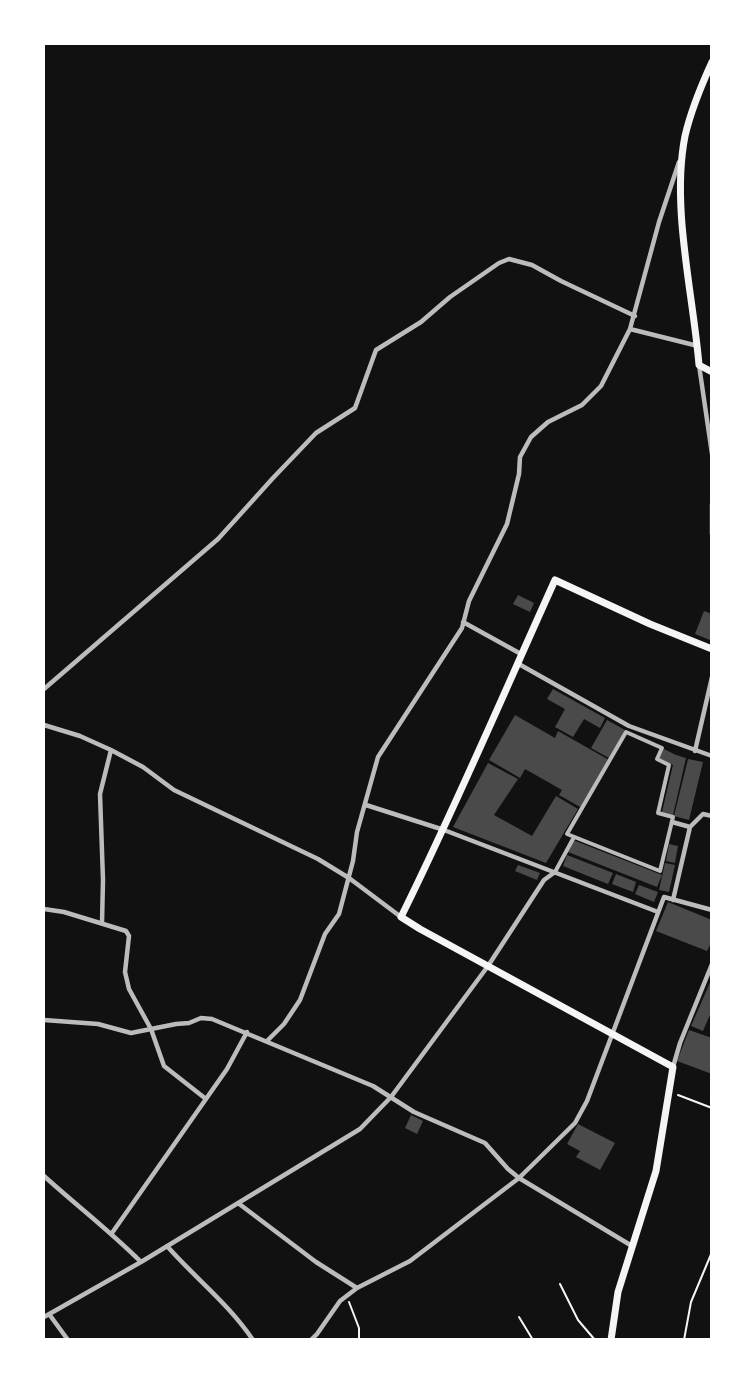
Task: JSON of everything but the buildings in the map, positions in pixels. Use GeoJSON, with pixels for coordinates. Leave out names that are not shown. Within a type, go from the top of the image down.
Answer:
{"type":"FeatureCollection","features":[{"type":"Feature","properties":{"kind":"main road"},"geometry":{"type":"LineString","coordinates":[[711,62],[690,117],[683,151],[682,216],[699,365],[711,372]]}},
{"type":"Feature","properties":{"kind":"main road"},"geometry":{"type":"LineString","coordinates":[[611,1340],[618,1292],[656,1172],[673,1067],[401,917],[444,830],[555,580],[650,624],[711,649]]}},
{"type":"Feature","properties":{"kind":"street"},"geometry":{"type":"LineString","coordinates":[[267,1041],[284,1024],[300,1000],[325,934],[339,914],[349,878],[357,832],[378,757],[462,627],[469,601],[507,524],[519,474],[520,457],[531,437],[548,422],[582,405],[601,386],[630,329],[659,222],[683,151]]}},
{"type":"Feature","properties":{"kind":"street"},"geometry":{"type":"LineString","coordinates":[[44,689],[219,539],[316,433],[355,408],[376,350],[421,322],[450,297],[499,263],[509,259],[532,265],[635,316]]}},
{"type":"Feature","properties":{"kind":"street"},"geometry":{"type":"LineString","coordinates":[[630,329],[698,346]]}},
{"type":"Feature","properties":{"kind":"street"},"geometry":{"type":"LineString","coordinates":[[699,365],[711,454]]}},
{"type":"Feature","properties":{"kind":"street"},"geometry":{"type":"LineString","coordinates":[[711,504],[711,534]]}},
{"type":"Feature","properties":{"kind":"street"},"geometry":{"type":"LineString","coordinates":[[463,622],[521,654]]}},
{"type":"Feature","properties":{"kind":"street"},"geometry":{"type":"LineString","coordinates":[[517,663],[629,726],[711,756]]}},
{"type":"Feature","properties":{"kind":"street"},"geometry":{"type":"LineString","coordinates":[[695,751],[711,677]]}},
{"type":"Feature","properties":{"kind":"street"},"geometry":{"type":"LineString","coordinates":[[44,724],[80,736],[111,750],[143,767],[174,790],[309,855],[349,878],[401,917]]}},
{"type":"Feature","properties":{"kind":"street"},"geometry":{"type":"LineString","coordinates":[[626,732],[662,748],[657,759],[669,765],[658,813],[673,817],[660,871],[574,837],[567,834],[626,732]]}},
{"type":"Feature","properties":{"kind":"street"},"geometry":{"type":"LineString","coordinates":[[102,923],[100,794],[111,750]]}},
{"type":"Feature","properties":{"kind":"street"},"geometry":{"type":"LineString","coordinates":[[366,806],[444,830],[658,912]]}},
{"type":"Feature","properties":{"kind":"street"},"geometry":{"type":"LineString","coordinates":[[673,900],[690,827],[703,814],[711,816]]}},
{"type":"Feature","properties":{"kind":"street"},"geometry":{"type":"LineString","coordinates":[[672,822],[690,827]]}},
{"type":"Feature","properties":{"kind":"street"},"geometry":{"type":"LineString","coordinates":[[44,1317],[141,1262],[360,1129],[391,1097],[488,966],[544,880],[555,872],[574,837]]}},
{"type":"Feature","properties":{"kind":"street"},"geometry":{"type":"LineString","coordinates":[[310,1340],[346,1296],[410,1261],[519,1178],[575,1123],[587,1101],[664,897],[711,910]]}},
{"type":"Feature","properties":{"kind":"street"},"geometry":{"type":"LineString","coordinates":[[44,909],[64,912],[126,931],[129,936],[125,972],[129,989],[151,1029],[164,1066],[206,1099]]}},
{"type":"Feature","properties":{"kind":"street"},"geometry":{"type":"LineString","coordinates":[[673,1067],[711,964]]}},
{"type":"Feature","properties":{"kind":"street"},"geometry":{"type":"LineString","coordinates":[[44,1020],[98,1024],[131,1034],[189,1023],[201,1018],[212,1019],[247,1032],[373,1086],[414,1112],[485,1143],[519,1178],[632,1246]]}},
{"type":"Feature","properties":{"kind":"street"},"geometry":{"type":"LineString","coordinates":[[112,1233],[227,1069],[247,1032]]}},
{"type":"Feature","properties":{"kind":"street"},"geometry":{"type":"LineString","coordinates":[[44,1176],[112,1233],[141,1262]]}},
{"type":"Feature","properties":{"kind":"street"},"geometry":{"type":"LineString","coordinates":[[238,1203],[316,1262],[357,1288]]}},
{"type":"Feature","properties":{"kind":"street"},"geometry":{"type":"LineString","coordinates":[[167,1246],[191,1273],[227,1306],[253,1340]]}},
{"type":"Feature","properties":{"kind":"street"},"geometry":{"type":"LineString","coordinates":[[49,1314],[68,1340]]}},
{"type":"Feature","properties":{"kind":"path"},"geometry":{"type":"LineString","coordinates":[[669,1091],[711,1108]]}},
{"type":"Feature","properties":{"kind":"path"},"geometry":{"type":"LineString","coordinates":[[684,1340],[691,1302],[711,1252]]}},
{"type":"Feature","properties":{"kind":"path"},"geometry":{"type":"LineString","coordinates":[[560,1284],[578,1320],[596,1340]]}},
{"type":"Feature","properties":{"kind":"path"},"geometry":{"type":"LineString","coordinates":[[346,1296],[359,1328],[359,1340]]}},
{"type":"Feature","properties":{"kind":"path"},"geometry":{"type":"LineString","coordinates":[[519,1317],[533,1340]]}}]}
